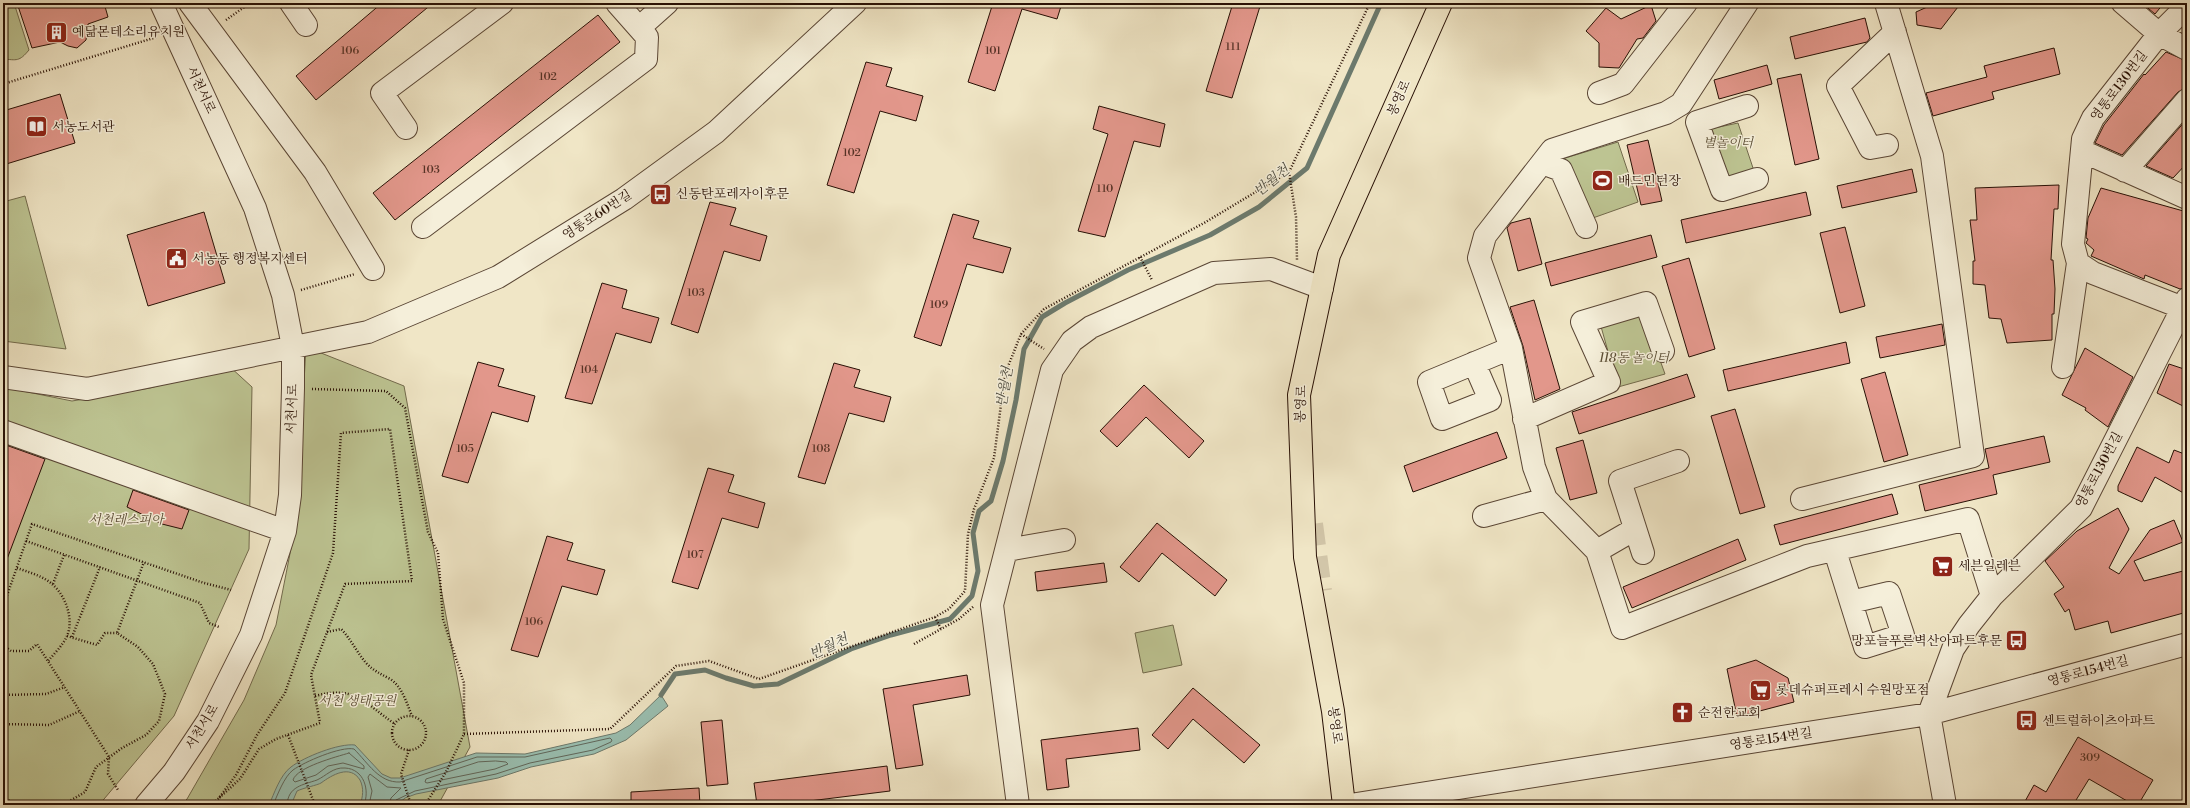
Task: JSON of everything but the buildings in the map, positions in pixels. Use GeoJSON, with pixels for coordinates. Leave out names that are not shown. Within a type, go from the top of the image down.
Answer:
{"type":"FeatureCollection","features":[{"type":"Feature","properties":{"kind":"highway","name":"봉영로"},"geometry":{"type":"LineString","coordinates":[[1344,805],[1333,711],[1305,557],[1299,395],[1328,255],[1441,3]]}},
{"type":"Feature","properties":{"kind":"street","name":"서천서로"},"geometry":{"type":"LineString","coordinates":[[146,805],[174,772],[208,721],[251,635],[285,531],[290,495],[294,388],[293,347],[283,295],[255,208],[161,3]]}},
{"type":"Feature","properties":{"kind":"street"},"geometry":{"type":"LineString","coordinates":[[190,3],[315,172],[373,270]]}},
{"type":"Feature","properties":{"kind":"street"},"geometry":{"type":"LineString","coordinates":[[291,3],[306,25]]}},
{"type":"Feature","properties":{"kind":"street"},"geometry":{"type":"LineString","coordinates":[[406,128],[382,94],[502,3]]}},
{"type":"Feature","properties":{"kind":"street"},"geometry":{"type":"LineString","coordinates":[[423,226],[646,58],[647,37],[617,3]]}},
{"type":"Feature","properties":{"kind":"street"},"geometry":{"type":"LineString","coordinates":[[639,28],[667,3]]}},
{"type":"Feature","properties":{"kind":"street","name":"영통로60번길"},"geometry":{"type":"LineString","coordinates":[[3,377],[87,389],[368,332],[498,278],[624,199],[716,132],[855,3]]}},
{"type":"Feature","properties":{"kind":"street"},"geometry":{"type":"LineString","coordinates":[[1599,93],[1623,84],[1686,3]]}},
{"type":"Feature","properties":{"kind":"street"},"geometry":{"type":"LineString","coordinates":[[1748,3],[1681,104],[1666,112],[1552,150],[1485,236],[1479,258],[1510,348],[1534,467],[1546,498],[1597,551],[1622,628],[1807,556],[1835,551],[1968,518],[1992,596]]}},
{"type":"Feature","properties":{"kind":"street"},"geometry":{"type":"LineString","coordinates":[[1802,499],[1973,456],[1932,156],[1886,3]]}},
{"type":"Feature","properties":{"kind":"street"},"geometry":{"type":"LineString","coordinates":[[2122,3],[2159,34],[2187,49]]}},
{"type":"Feature","properties":{"kind":"street","name":"영통로130번길"},"geometry":{"type":"LineString","coordinates":[[1929,714],[1953,649],[1969,625],[1992,596],[2081,508],[2185,304],[2093,273],[2078,262],[2073,244],[2082,139],[2093,118],[2159,34],[2187,6]]}},
{"type":"Feature","properties":{"kind":"street"},"geometry":{"type":"LineString","coordinates":[[1888,145],[1870,148],[1838,86],[1895,32]]}},
{"type":"Feature","properties":{"kind":"street"},"geometry":{"type":"LineString","coordinates":[[2125,171],[2187,100]]}},
{"type":"Feature","properties":{"kind":"street"},"geometry":{"type":"LineString","coordinates":[[1748,106],[1697,122],[1722,190],[1757,179]]}},
{"type":"Feature","properties":{"kind":"street"},"geometry":{"type":"LineString","coordinates":[[2082,151],[2187,198]]}},
{"type":"Feature","properties":{"kind":"street"},"geometry":{"type":"LineString","coordinates":[[1542,163],[1561,170],[1586,227]]}},
{"type":"Feature","properties":{"kind":"street"},"geometry":{"type":"LineString","coordinates":[[2063,367],[2078,262]]}},
{"type":"Feature","properties":{"kind":"street"},"geometry":{"type":"LineString","coordinates":[[1018,805],[992,605],[1052,370],[1072,342],[1091,327],[1214,273],[1270,269],[1322,288]]}},
{"type":"Feature","properties":{"kind":"street"},"geometry":{"type":"LineString","coordinates":[[1524,419],[1609,382],[1582,322],[1646,303],[1663,351]]}},
{"type":"Feature","properties":{"kind":"street"},"geometry":{"type":"LineString","coordinates":[[1474,363],[1510,348]]}},
{"type":"Feature","properties":{"kind":"street"},"geometry":{"type":"LineString","coordinates":[[3,431],[285,531]]}},
{"type":"Feature","properties":{"kind":"street"},"geometry":{"type":"LineString","coordinates":[[1643,553],[1620,481],[1678,461]]}},
{"type":"Feature","properties":{"kind":"street"},"geometry":{"type":"LineString","coordinates":[[1484,516],[1546,498]]}},
{"type":"Feature","properties":{"kind":"street"},"geometry":{"type":"LineString","coordinates":[[1597,551],[1635,529]]}},
{"type":"Feature","properties":{"kind":"street"},"geometry":{"type":"LineString","coordinates":[[1007,550],[1064,540]]}},
{"type":"Feature","properties":{"kind":"street"},"geometry":{"type":"LineString","coordinates":[[1835,551],[1851,602]]}},
{"type":"Feature","properties":{"kind":"street","name":"영통로154번길"},"geometry":{"type":"LineString","coordinates":[[1350,805],[1929,714],[2187,644]]}},
{"type":"Feature","properties":{"kind":"street"},"geometry":{"type":"LineString","coordinates":[[1929,714],[1945,805]]}},
{"type":"Feature","properties":{"kind":"path"},"geometry":{"type":"LineString","coordinates":[[1298,254],[1296,218],[1289,172],[1370,3]]}},
{"type":"Feature","properties":{"kind":"path"},"geometry":{"type":"LineString","coordinates":[[3,84],[174,32]]}},
{"type":"Feature","properties":{"kind":"path"},"geometry":{"type":"LineString","coordinates":[[464,734],[610,729],[676,666],[709,661],[759,679],[936,617],[949,610],[965,591],[968,534],[974,509],[994,458],[1005,374],[1021,334],[1044,309],[1140,257],[1289,172]]}},
{"type":"Feature","properties":{"kind":"path"},"geometry":{"type":"LineString","coordinates":[[1140,257],[1161,296]]}},
{"type":"Feature","properties":{"kind":"path"},"geometry":{"type":"LineString","coordinates":[[283,295],[373,270]]}},
{"type":"Feature","properties":{"kind":"path"},"geometry":{"type":"LineString","coordinates":[[1021,334],[1047,351]]}},
{"type":"Feature","properties":{"kind":"path"},"geometry":{"type":"LineString","coordinates":[[294,388],[386,391],[405,408],[428,532],[438,553],[443,619],[464,683],[464,734],[446,772],[424,805]]}},
{"type":"Feature","properties":{"kind":"path"},"geometry":{"type":"LineString","coordinates":[[211,805],[240,780],[259,749],[288,735],[320,723],[311,675],[345,584],[412,581],[390,429],[341,433],[333,553],[285,693],[257,735],[236,775],[219,798]]}},
{"type":"Feature","properties":{"kind":"path"},"geometry":{"type":"LineString","coordinates":[[3,607],[32,524],[204,583],[231,590]]}},
{"type":"Feature","properties":{"kind":"path"},"geometry":{"type":"LineString","coordinates":[[26,541],[200,603],[209,623],[219,627]]}},
{"type":"Feature","properties":{"kind":"path"},"geometry":{"type":"LineString","coordinates":[[53,584],[64,554]]}},
{"type":"Feature","properties":{"kind":"path"},"geometry":{"type":"LineString","coordinates":[[117,633],[144,562]]}},
{"type":"Feature","properties":{"kind":"path"},"geometry":{"type":"LineString","coordinates":[[72,637],[100,567]]}},
{"type":"Feature","properties":{"kind":"path"},"geometry":{"type":"LineString","coordinates":[[16,568],[39,576],[53,584],[65,601],[68,617],[67,636],[48,661]]}},
{"type":"Feature","properties":{"kind":"path"},"geometry":{"type":"LineString","coordinates":[[914,644],[958,619],[980,602],[992,605]]}},
{"type":"Feature","properties":{"kind":"path"},"geometry":{"type":"LineString","coordinates":[[936,617],[941,629]]}},
{"type":"Feature","properties":{"kind":"path"},"geometry":{"type":"LineString","coordinates":[[327,632],[341,629],[351,639],[362,658],[373,671],[392,680],[404,695],[412,716]]}},
{"type":"Feature","properties":{"kind":"path"},"geometry":{"type":"LineString","coordinates":[[63,805],[85,792],[96,767],[109,757],[146,735],[159,721],[165,694],[153,664],[138,647],[117,633],[106,633],[97,645],[67,636]]}},
{"type":"Feature","properties":{"kind":"path"},"geometry":{"type":"LineString","coordinates":[[3,646],[11,651],[30,651],[37,644],[109,757],[108,774],[118,790]]}},
{"type":"Feature","properties":{"kind":"path"},"geometry":{"type":"LineString","coordinates":[[3,695],[46,694],[65,687]]}},
{"type":"Feature","properties":{"kind":"path"},"geometry":{"type":"LineString","coordinates":[[315,696],[330,692],[344,692],[361,697],[395,724]]}},
{"type":"Feature","properties":{"kind":"path"},"geometry":{"type":"LineString","coordinates":[[3,724],[49,725],[80,711]]}},
{"type":"Feature","properties":{"kind":"path"},"geometry":{"type":"LineString","coordinates":[[412,716],[423,722],[427,732],[424,742],[420,746],[409,750],[403,749],[394,741],[392,736],[395,724],[404,717],[412,716]]}},
{"type":"Feature","properties":{"kind":"path"},"geometry":{"type":"LineString","coordinates":[[288,735],[315,805]]}},
{"type":"Feature","properties":{"kind":"path"},"geometry":{"type":"LineString","coordinates":[[409,750],[401,774],[411,805]]}},
{"type":"Feature","properties":{"kind":"path"},"geometry":{"type":"LineString","coordinates":[[3,798],[18,805]]}},
{"type":"Feature","properties":{"kind":"green space"},"geometry":{"type":"Polygon","coordinates":[[[3,3],[14,3],[29,50],[23,57],[18,59],[3,59],[3,3]]]}},
{"type":"Feature","properties":{"kind":"green space","name":"별놀이터"},"geometry":{"type":"Polygon","coordinates":[[[1738,123],[1755,174],[1727,182],[1705,130],[1738,123]]]}},
{"type":"Feature","properties":{"kind":"green space","name":"배드민턴장"},"geometry":{"type":"Polygon","coordinates":[[[1618,142],[1638,202],[1590,219],[1562,159],[1618,142]]]}},
{"type":"Feature","properties":{"kind":"green space"},"geometry":{"type":"Polygon","coordinates":[[[25,196],[66,349],[3,341],[3,202],[25,196]]]}},
{"type":"Feature","properties":{"kind":"green space","name":"118동 놀이터"},"geometry":{"type":"Polygon","coordinates":[[[1642,310],[1665,374],[1618,387],[1600,323],[1642,310]]]}},
{"type":"Feature","properties":{"kind":"green space","name":"서천 생태공원"},"geometry":{"type":"Polygon","coordinates":[[[306,347],[404,386],[470,747],[438,805],[181,805],[187,799],[244,700],[276,625],[296,523],[306,347]]]}},
{"type":"Feature","properties":{"kind":"green space","name":"서천레스피아"},"geometry":{"type":"Polygon","coordinates":[[[229,366],[252,387],[249,549],[174,716],[99,805],[3,805],[3,387],[72,401],[150,388],[229,366]]]}},
{"type":"Feature","properties":{"kind":"green space"},"geometry":{"type":"Polygon","coordinates":[[[1173,625],[1182,665],[1143,673],[1135,633],[1173,625]]]}},
{"type":"Feature","properties":{"kind":"water"},"geometry":{"type":"Polygon","coordinates":[[[661,695],[668,706],[626,740],[594,754],[531,767],[498,778],[416,794],[405,798],[397,805],[360,805],[363,792],[360,780],[356,775],[341,772],[319,784],[297,791],[291,805],[269,805],[287,770],[304,759],[331,748],[355,745],[382,774],[391,778],[400,778],[476,753],[525,754],[616,733],[630,725],[661,695]]]}},
{"type":"Feature","properties":{"kind":"waterway","name":"반월천"},"geometry":{"type":"LineString","coordinates":[[661,695],[675,674],[705,670],[754,686],[778,684],[851,649],[891,635],[950,619],[972,596],[978,571],[973,533],[979,511],[991,501],[1003,461],[1016,400],[1024,349],[1042,317],[1065,303],[1128,270],[1210,235],[1259,207],[1307,168],[1381,3]]}},
{"type":"Feature","properties":{"kind":"tunnel"},"geometry":{"type":"LineString","coordinates":[[1312,524],[1321,591]]}},
{"type":"Feature","properties":{"kind":"place","name":"예닮몬테소리유치원"},"geometry":{"type":"Point","coordinates":[57,32]}},
{"type":"Feature","properties":{"kind":"place","name":"서농도서관"},"geometry":{"type":"Point","coordinates":[36,127]}},
{"type":"Feature","properties":{"kind":"place","name":"배드민턴장"},"geometry":{"type":"Point","coordinates":[1602,181]}},
{"type":"Feature","properties":{"kind":"place","name":"신동탄포레자이후문"},"geometry":{"type":"Point","coordinates":[661,194]}},
{"type":"Feature","properties":{"kind":"place","name":"서농동 행정복지센터"},"geometry":{"type":"Point","coordinates":[176,259]}},
{"type":"Feature","properties":{"kind":"place","name":"세븐일레븐"},"geometry":{"type":"Point","coordinates":[1942,566]}},
{"type":"Feature","properties":{"kind":"place","name":"망포늘푸른벽산아파트후문"},"geometry":{"type":"Point","coordinates":[2017,641]}},
{"type":"Feature","properties":{"kind":"place","name":"롯데슈퍼프레시 수원망포점"},"geometry":{"type":"Point","coordinates":[1761,690]}},
{"type":"Feature","properties":{"kind":"place","name":"순전한교회"},"geometry":{"type":"Point","coordinates":[1682,713]}},
{"type":"Feature","properties":{"kind":"place","name":"센트럴하이츠아파트"},"geometry":{"type":"Point","coordinates":[2026,721]}}]}
